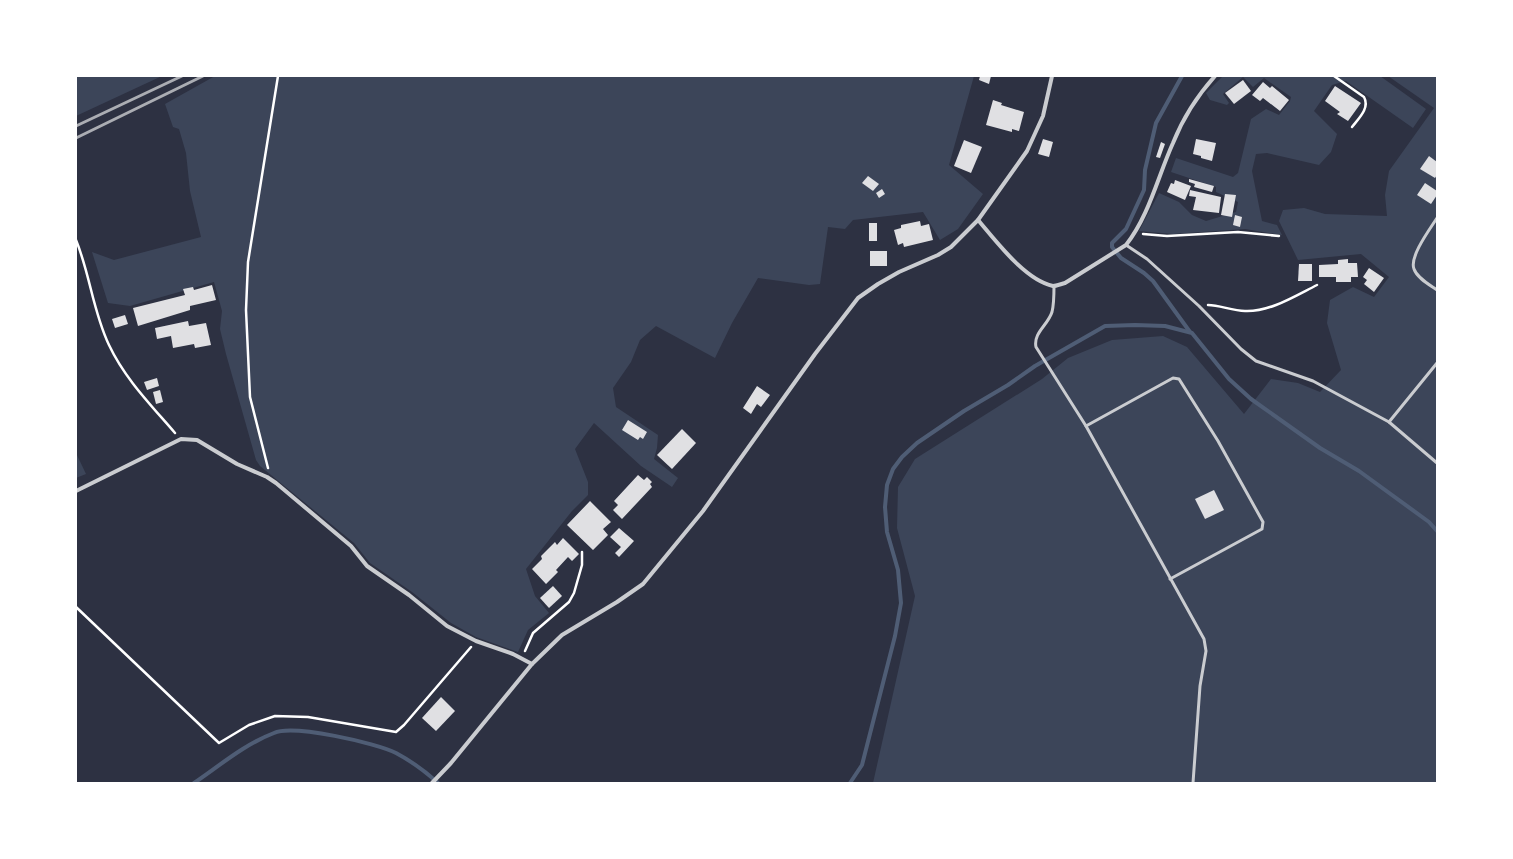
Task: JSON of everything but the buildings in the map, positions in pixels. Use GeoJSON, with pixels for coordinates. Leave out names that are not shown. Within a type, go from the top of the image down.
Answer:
{"type":"FeatureCollection","features":[{"type":"Feature","properties":{"kind":"street"},"geometry":{"type":"LineString","coordinates":[[432,783],[443,772],[532,664],[562,635],[643,584],[703,511],[815,354],[858,298],[899,272],[938,255],[951,247],[978,220],[1027,151],[1043,116],[1052,76]]}},
{"type":"Feature","properties":{"kind":"street"},"geometry":{"type":"LineString","coordinates":[[978,220],[1009,258],[1040,280],[1054,286],[1065,283],[1126,245],[1135,232],[1161,176],[1172,143],[1187,112],[1215,76]]}},
{"type":"Feature","properties":{"kind":"street"},"geometry":{"type":"LineString","coordinates":[[76,491],[181,440],[197,440],[237,464],[267,477],[351,546],[367,566],[409,595],[447,626],[476,641],[532,664]]}},
{"type":"Feature","properties":{"kind":"lane"},"geometry":{"type":"LineString","coordinates":[[1437,218],[1413,260],[1414,268],[1417,274],[1437,290]]}},
{"type":"Feature","properties":{"kind":"lane"},"geometry":{"type":"LineString","coordinates":[[1126,245],[1147,259],[1197,304],[1241,349],[1256,361],[1313,381],[1389,422],[1437,463]]}},
{"type":"Feature","properties":{"kind":"lane"},"geometry":{"type":"LineString","coordinates":[[1054,286],[1052,312],[1035,341],[1040,353],[1086,426],[1204,639],[1206,651],[1200,686],[1193,783]]}},
{"type":"Feature","properties":{"kind":"lane"},"geometry":{"type":"LineString","coordinates":[[1389,422],[1436,365]]}},
{"type":"Feature","properties":{"kind":"lane"},"geometry":{"type":"LineString","coordinates":[[1086,426],[1173,378],[1179,379],[1218,441],[1263,522],[1262,529],[1170,579]]}},
{"type":"Feature","properties":{"kind":"path"},"geometry":{"type":"LineString","coordinates":[[267,477],[267,460],[256,424],[250,396],[246,310],[249,255],[278,76]]}},
{"type":"Feature","properties":{"kind":"path"},"geometry":{"type":"LineString","coordinates":[[1334,76],[1364,97],[1367,102],[1366,107],[1352,126]]}},
{"type":"Feature","properties":{"kind":"path"},"geometry":{"type":"LineString","coordinates":[[1135,232],[1147,235],[1167,236],[1238,232],[1279,236]]}},
{"type":"Feature","properties":{"kind":"path"},"geometry":{"type":"LineString","coordinates":[[76,240],[86,264],[95,304],[109,345],[129,379],[181,440]]}},
{"type":"Feature","properties":{"kind":"path"},"geometry":{"type":"LineString","coordinates":[[1197,304],[1226,307],[1242,311],[1255,311],[1284,302],[1317,285]]}},
{"type":"Feature","properties":{"kind":"path"},"geometry":{"type":"LineString","coordinates":[[522,659],[532,633],[569,602],[574,593],[582,565],[582,552]]}},
{"type":"Feature","properties":{"kind":"path"},"geometry":{"type":"LineString","coordinates":[[76,607],[218,743],[249,725],[275,716],[308,717],[396,732],[404,726],[476,641]]}},
{"type":"Feature","properties":{"kind":"shaded area"},"geometry":{"type":"Polygon","coordinates":[[[76,76],[162,76],[76,116],[76,76]]]}},
{"type":"Feature","properties":{"kind":"shaded area"},"geometry":{"type":"Polygon","coordinates":[[[215,76],[974,76],[949,165],[983,194],[958,229],[940,240],[923,212],[853,220],[845,229],[828,227],[820,284],[809,285],[758,278],[732,323],[715,358],[656,326],[640,340],[631,362],[613,388],[616,407],[658,435],[654,459],[678,478],[672,487],[641,466],[594,423],[575,449],[588,482],[588,495],[572,511],[526,569],[535,596],[549,613],[528,630],[518,652],[476,637],[451,623],[412,592],[370,563],[354,543],[260,466],[256,460],[226,354],[220,329],[222,311],[214,282],[130,306],[108,303],[92,252],[114,260],[201,237],[190,191],[186,153],[179,129],[173,127],[165,104],[215,76]]]}},
{"type":"Feature","properties":{"kind":"shaded area"},"geometry":{"type":"Polygon","coordinates":[[[1223,76],[1380,76],[1426,109],[1413,128],[1346,81],[1332,85],[1314,111],[1337,134],[1331,152],[1319,165],[1267,153],[1256,154],[1252,171],[1262,221],[1277,225],[1282,235],[1245,229],[1173,234],[1139,231],[1159,193],[1179,202],[1192,215],[1206,221],[1236,212],[1238,202],[1216,192],[1216,187],[1171,172],[1176,158],[1233,177],[1238,173],[1251,119],[1266,109],[1279,115],[1290,101],[1291,97],[1264,78],[1253,87],[1243,77],[1223,94],[1229,103],[1227,105],[1210,100],[1206,93],[1223,76]]]}},
{"type":"Feature","properties":{"kind":"shaded area"},"geometry":{"type":"Polygon","coordinates":[[[1388,76],[1437,76],[1437,783],[873,783],[915,596],[897,528],[898,487],[915,459],[1042,379],[1068,358],[1112,340],[1163,336],[1187,347],[1244,414],[1271,379],[1298,383],[1320,392],[1341,370],[1327,323],[1330,300],[1353,287],[1374,297],[1389,277],[1361,254],[1298,260],[1279,221],[1283,210],[1304,208],[1325,214],[1387,216],[1385,195],[1389,171],[1434,108],[1388,76]]]}},
{"type":"Feature","properties":{"kind":"shaded area"},"geometry":{"type":"Polygon","coordinates":[[[76,453],[86,474],[76,478],[76,453]]]}},
{"type":"Feature","properties":{"kind":"waterway"},"geometry":{"type":"LineString","coordinates":[[1182,76],[1156,123],[1145,170],[1144,190],[1126,229],[1112,243],[1112,247],[1121,258],[1144,273],[1153,281],[1190,332]]}},
{"type":"Feature","properties":{"kind":"waterway"},"geometry":{"type":"LineString","coordinates":[[850,783],[862,765],[895,636],[901,603],[898,570],[887,532],[885,507],[887,485],[893,469],[902,457],[917,443],[964,411],[1008,385],[1035,366],[1105,326],[1165,326],[1192,333],[1229,379],[1251,399],[1320,448],[1359,471],[1429,522],[1437,531]]}},
{"type":"Feature","properties":{"kind":"waterway"},"geometry":{"type":"LineString","coordinates":[[194,783],[253,743],[274,733],[284,731],[298,731],[335,736],[386,749],[396,753],[423,770],[438,783]]}},
{"type":"Feature","properties":{"kind":"railway"},"geometry":{"type":"LineString","coordinates":[[76,126],[182,76]]}},
{"type":"Feature","properties":{"kind":"railway"},"geometry":{"type":"LineString","coordinates":[[76,138],[203,76]]}}]}
